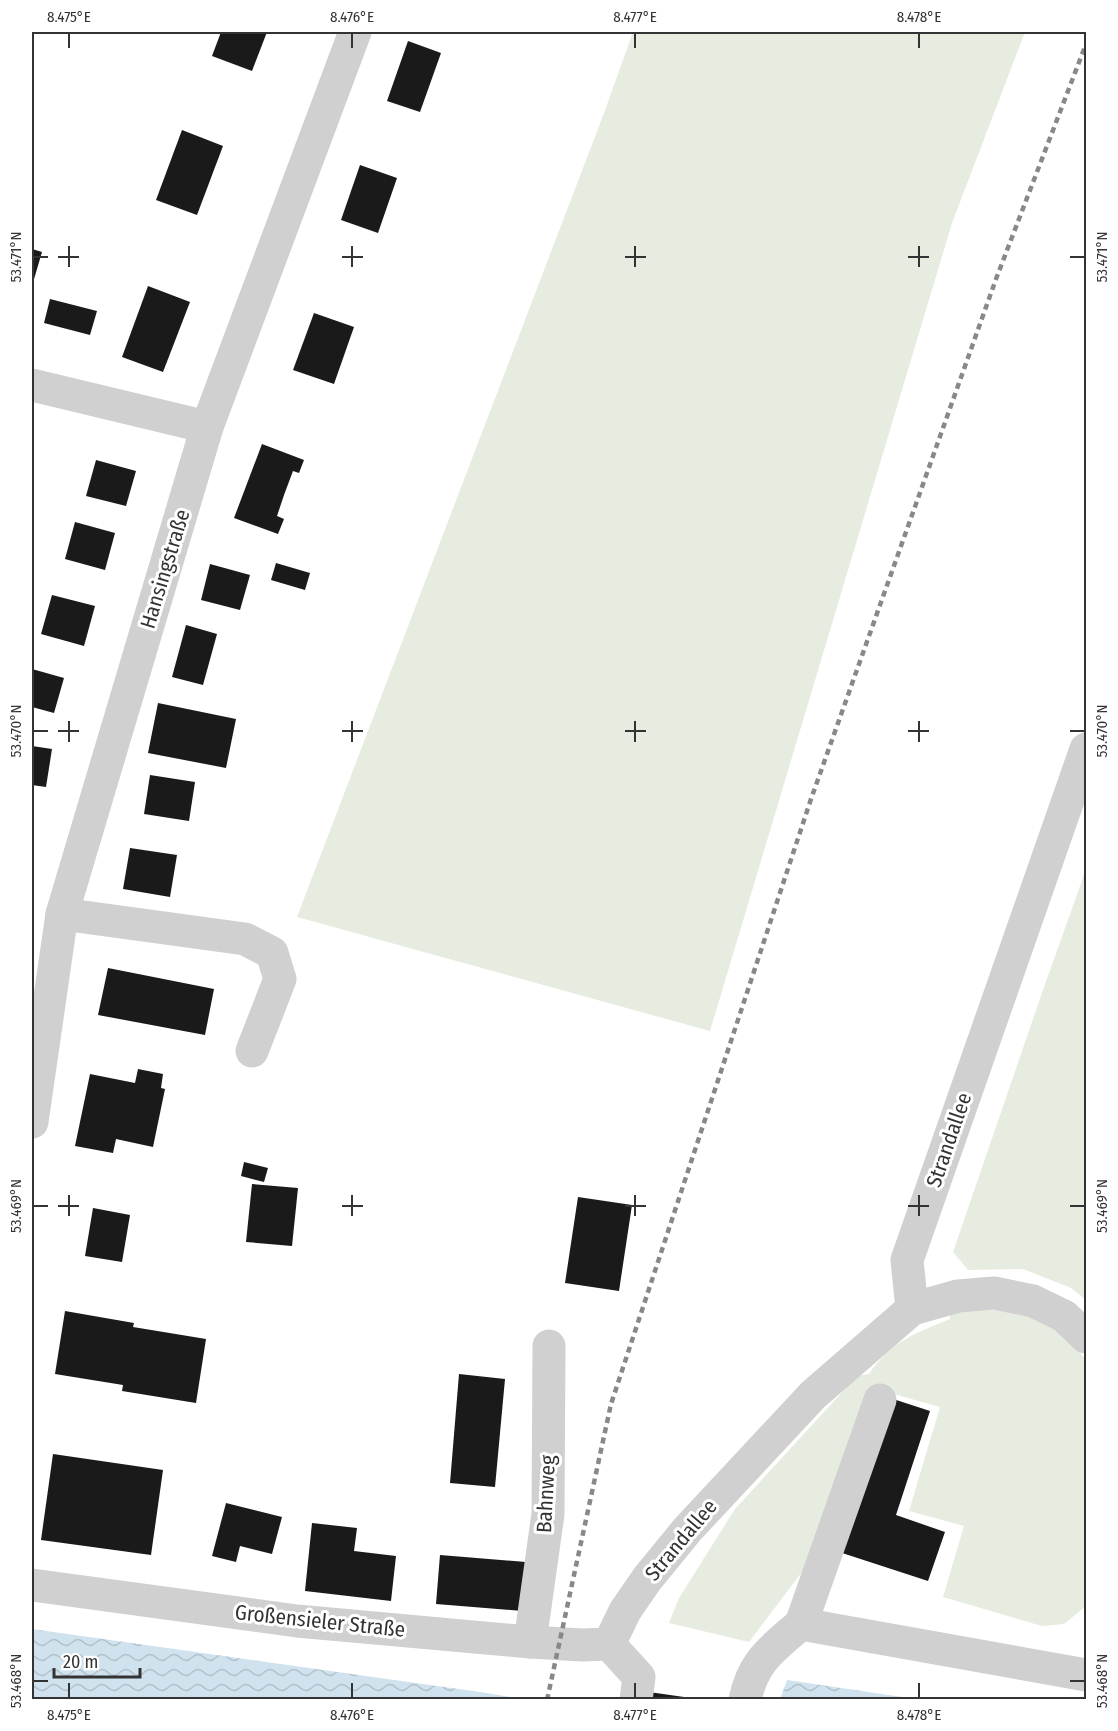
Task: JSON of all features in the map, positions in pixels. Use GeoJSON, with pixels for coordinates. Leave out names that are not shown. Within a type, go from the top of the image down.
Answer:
{"type":"FeatureCollection","features":[{"type":"Feature","properties":{"kind":"street","name":"Hansingstraße"},"geometry":{"type":"LineString","coordinates":[[32,1122],[62,914],[207,427],[355,32]]}},
{"type":"Feature","properties":{"kind":"street"},"geometry":{"type":"LineString","coordinates":[[32,385],[207,427]]}},
{"type":"Feature","properties":{"kind":"street","name":"Strandallee"},"geometry":{"type":"LineString","coordinates":[[609,1644],[625,1611],[647,1579],[687,1530],[813,1395],[912,1310],[907,1260],[1086,749]]}},
{"type":"Feature","properties":{"kind":"street"},"geometry":{"type":"LineString","coordinates":[[62,914],[245,939],[272,953],[280,979],[252,1051]]}},
{"type":"Feature","properties":{"kind":"street"},"geometry":{"type":"LineString","coordinates":[[912,1310],[958,1296],[994,1293],[1033,1301],[1064,1316],[1086,1337]]}},
{"type":"Feature","properties":{"kind":"street","name":"Bahnweg"},"geometry":{"type":"LineString","coordinates":[[530,1642],[548,1514],[549,1346]]}},
{"type":"Feature","properties":{"kind":"street"},"geometry":{"type":"LineString","coordinates":[[745,1700],[749,1679],[768,1652],[801,1624],[880,1400]]}},
{"type":"Feature","properties":{"kind":"street","name":"Großensieler Straße"},"geometry":{"type":"LineString","coordinates":[[32,1585],[297,1621],[530,1642],[609,1644]]}},
{"type":"Feature","properties":{"kind":"street"},"geometry":{"type":"LineString","coordinates":[[801,1624],[1086,1675]]}},
{"type":"Feature","properties":{"kind":"street"},"geometry":{"type":"LineString","coordinates":[[609,1644],[639,1677],[636,1700]]}},
{"type":"Feature","properties":{"kind":"shaded area"},"geometry":{"type":"Polygon","coordinates":[[[633,32],[1025,32],[952,223],[710,1031],[297,917],[633,32]]]}},
{"type":"Feature","properties":{"kind":"shaded area"},"geometry":{"type":"Polygon","coordinates":[[[1086,869],[1086,1300],[1071,1288],[1023,1269],[968,1270],[953,1252],[1086,869]]]}},
{"type":"Feature","properties":{"kind":"shaded area"},"geometry":{"type":"Polygon","coordinates":[[[979,1307],[1039,1319],[1070,1340],[1086,1360],[1086,1606],[1064,1624],[1042,1626],[943,1597],[964,1526],[909,1511],[940,1407],[876,1389],[805,1568],[749,1642],[669,1623],[679,1598],[735,1509],[857,1376],[869,1374],[895,1346],[950,1319],[950,1311],[979,1307]]]}},
{"type":"Feature","properties":{"kind":"water"},"geometry":{"type":"Polygon","coordinates":[[[32,1629],[487,1693],[521,1699],[32,1699],[32,1629]]]}},
{"type":"Feature","properties":{"kind":"water"},"geometry":{"type":"Polygon","coordinates":[[[787,1680],[916,1699],[780,1699],[787,1680]]]}},
{"type":"Feature","properties":{"kind":"building"},"geometry":{"type":"Polygon","coordinates":[[[221,32],[267,32],[252,71],[212,56],[221,32]]]}},
{"type":"Feature","properties":{"kind":"building"},"geometry":{"type":"Polygon","coordinates":[[[408,41],[441,53],[420,112],[387,101],[408,41]]]}},
{"type":"Feature","properties":{"kind":"building"},"geometry":{"type":"Polygon","coordinates":[[[182,130],[223,146],[197,215],[156,200],[182,130]]]}},
{"type":"Feature","properties":{"kind":"building"},"geometry":{"type":"Polygon","coordinates":[[[360,165],[397,178],[378,233],[341,220],[360,165]]]}},
{"type":"Feature","properties":{"kind":"building"},"geometry":{"type":"Polygon","coordinates":[[[32,249],[42,252],[32,286],[32,249]]]}},
{"type":"Feature","properties":{"kind":"building"},"geometry":{"type":"Polygon","coordinates":[[[148,286],[190,302],[163,372],[122,357],[148,286]]]}},
{"type":"Feature","properties":{"kind":"building"},"geometry":{"type":"Polygon","coordinates":[[[50,299],[97,311],[90,335],[44,323],[50,299]]]}},
{"type":"Feature","properties":{"kind":"building"},"geometry":{"type":"Polygon","coordinates":[[[314,313],[354,327],[334,384],[293,370],[314,313]]]}},
{"type":"Feature","properties":{"kind":"building"},"geometry":{"type":"Polygon","coordinates":[[[262,444],[304,460],[299,473],[293,471],[284,495],[277,516],[284,519],[278,534],[234,518],[262,444]]]}},
{"type":"Feature","properties":{"kind":"building"},"geometry":{"type":"Polygon","coordinates":[[[96,460],[136,471],[126,506],[86,496],[96,460]]]}},
{"type":"Feature","properties":{"kind":"building"},"geometry":{"type":"Polygon","coordinates":[[[75,522],[115,533],[105,570],[65,559],[75,522]]]}},
{"type":"Feature","properties":{"kind":"building"},"geometry":{"type":"Polygon","coordinates":[[[276,563],[310,573],[305,590],[271,580],[276,563]]]}},
{"type":"Feature","properties":{"kind":"building"},"geometry":{"type":"Polygon","coordinates":[[[210,564],[250,575],[240,610],[201,600],[210,564]]]}},
{"type":"Feature","properties":{"kind":"building"},"geometry":{"type":"Polygon","coordinates":[[[52,595],[95,606],[84,646],[41,634],[52,595]]]}},
{"type":"Feature","properties":{"kind":"building"},"geometry":{"type":"Polygon","coordinates":[[[186,625],[217,634],[203,685],[172,677],[186,625]]]}},
{"type":"Feature","properties":{"kind":"building"},"geometry":{"type":"Polygon","coordinates":[[[32,669],[64,678],[54,713],[32,707],[32,669]]]}},
{"type":"Feature","properties":{"kind":"building"},"geometry":{"type":"Polygon","coordinates":[[[158,703],[236,719],[226,768],[148,753],[158,703]]]}},
{"type":"Feature","properties":{"kind":"building"},"geometry":{"type":"Polygon","coordinates":[[[32,746],[52,749],[46,787],[32,785],[32,746]]]}},
{"type":"Feature","properties":{"kind":"building"},"geometry":{"type":"Polygon","coordinates":[[[150,775],[195,782],[189,821],[144,814],[150,775]]]}},
{"type":"Feature","properties":{"kind":"building"},"geometry":{"type":"Polygon","coordinates":[[[130,848],[177,855],[170,897],[123,889],[130,848]]]}},
{"type":"Feature","properties":{"kind":"building"},"geometry":{"type":"Polygon","coordinates":[[[108,968],[214,989],[205,1035],[98,1015],[108,968]]]}},
{"type":"Feature","properties":{"kind":"building"},"geometry":{"type":"Polygon","coordinates":[[[138,1069],[163,1074],[161,1088],[165,1089],[153,1147],[116,1139],[113,1153],[75,1146],[90,1074],[135,1083],[138,1069]]]}},
{"type":"Feature","properties":{"kind":"building"},"geometry":{"type":"Polygon","coordinates":[[[244,1162],[268,1168],[264,1182],[241,1176],[244,1162]]]}},
{"type":"Feature","properties":{"kind":"building"},"geometry":{"type":"Polygon","coordinates":[[[252,1184],[298,1188],[292,1246],[246,1242],[252,1184]]]}},
{"type":"Feature","properties":{"kind":"building"},"geometry":{"type":"Polygon","coordinates":[[[578,1197],[632,1205],[619,1291],[565,1283],[578,1197]]]}},
{"type":"Feature","properties":{"kind":"building"},"geometry":{"type":"Polygon","coordinates":[[[93,1208],[130,1215],[122,1262],[85,1256],[93,1208]]]}},
{"type":"Feature","properties":{"kind":"building"},"geometry":{"type":"Polygon","coordinates":[[[65,1311],[134,1323],[133,1327],[206,1339],[196,1403],[122,1391],[123,1385],[55,1374],[65,1311]]]}},
{"type":"Feature","properties":{"kind":"building"},"geometry":{"type":"Polygon","coordinates":[[[459,1374],[505,1379],[495,1487],[450,1483],[459,1374]]]}},
{"type":"Feature","properties":{"kind":"building"},"geometry":{"type":"Polygon","coordinates":[[[887,1397],[930,1411],[896,1515],[945,1532],[928,1581],[836,1551],[887,1397]]]}},
{"type":"Feature","properties":{"kind":"building"},"geometry":{"type":"Polygon","coordinates":[[[53,1454],[163,1470],[151,1555],[41,1540],[53,1454]]]}},
{"type":"Feature","properties":{"kind":"building"},"geometry":{"type":"Polygon","coordinates":[[[226,1503],[282,1517],[272,1554],[240,1546],[236,1562],[212,1556],[226,1503]]]}},
{"type":"Feature","properties":{"kind":"building"},"geometry":{"type":"Polygon","coordinates":[[[312,1523],[357,1528],[354,1551],[396,1556],[391,1601],[305,1591],[312,1523]]]}},
{"type":"Feature","properties":{"kind":"building"},"geometry":{"type":"Polygon","coordinates":[[[440,1555],[526,1562],[522,1611],[436,1604],[440,1555]]]}},
{"type":"Feature","properties":{"kind":"building"},"geometry":{"type":"Polygon","coordinates":[[[649,1692],[684,1697],[693,1700],[648,1700],[649,1692]]]}},
{"type":"Feature","properties":{"kind":"railway"},"geometry":{"type":"LineString","coordinates":[[547,1700],[611,1404],[811,799],[996,279],[1086,44]]}}]}
